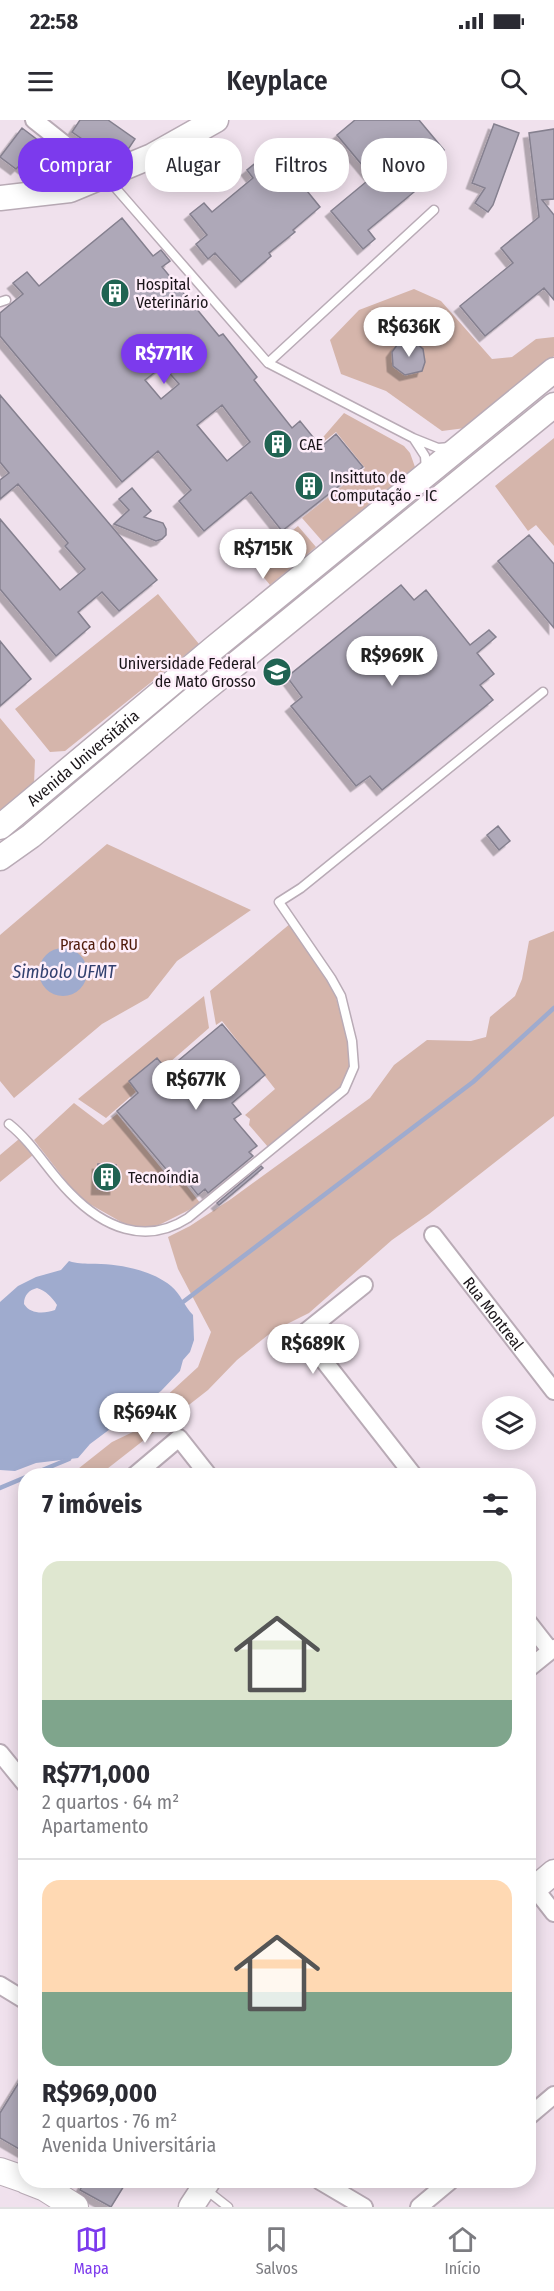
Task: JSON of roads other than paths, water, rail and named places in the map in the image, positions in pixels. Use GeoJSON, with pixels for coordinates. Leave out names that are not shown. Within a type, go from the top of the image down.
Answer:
{"type":"FeatureCollection","features":[{"type":"Feature","properties":{"kind":"main road"},"geometry":{"type":"LineString","coordinates":[[0,2171],[18,2177]]}},
{"type":"Feature","properties":{"kind":"main road"},"geometry":{"type":"LineString","coordinates":[[43,2188],[75,2207]]}},
{"type":"Feature","properties":{"kind":"street"},"geometry":{"type":"LineString","coordinates":[[34,120],[57,138]]}},
{"type":"Feature","properties":{"kind":"street"},"geometry":{"type":"LineString","coordinates":[[133,165],[215,120]]}},
{"type":"Feature","properties":{"kind":"street"},"geometry":{"type":"LineString","coordinates":[[0,198],[52,192]]}},
{"type":"Feature","properties":{"kind":"street","name":"Avenida Universitária"},"geometry":{"type":"LineString","coordinates":[[0,827],[554,370]]}},
{"type":"Feature","properties":{"kind":"street","name":"Avenida Universitária"},"geometry":{"type":"LineString","coordinates":[[0,858],[32,836],[198,695],[554,405]]}},
{"type":"Feature","properties":{"kind":"street","name":"Rua Montreal"},"geometry":{"type":"LineString","coordinates":[[433,1235],[554,1391]]}},
{"type":"Feature","properties":{"kind":"street"},"geometry":{"type":"LineString","coordinates":[[364,1285],[303,1334],[408,1468]]}},
{"type":"Feature","properties":{"kind":"street"},"geometry":{"type":"LineString","coordinates":[[143,1468],[179,1438],[203,1468]]}},
{"type":"Feature","properties":{"kind":"street"},"geometry":{"type":"LineString","coordinates":[[536,1631],[552,1649],[536,1662]]}},
{"type":"Feature","properties":{"kind":"street"},"geometry":{"type":"LineString","coordinates":[[0,1753],[18,1775]]}},
{"type":"Feature","properties":{"kind":"street"},"geometry":{"type":"LineString","coordinates":[[536,1883],[554,1872]]}},
{"type":"Feature","properties":{"kind":"street"},"geometry":{"type":"LineString","coordinates":[[536,1894],[554,1913]]}},
{"type":"Feature","properties":{"kind":"street"},"geometry":{"type":"LineString","coordinates":[[0,1985],[18,1996]]}},
{"type":"Feature","properties":{"kind":"street"},"geometry":{"type":"LineString","coordinates":[[536,2110],[554,2095]]}},
{"type":"Feature","properties":{"kind":"street"},"geometry":{"type":"LineString","coordinates":[[0,2160],[18,2172]]}},
{"type":"Feature","properties":{"kind":"street"},"geometry":{"type":"LineString","coordinates":[[332,2188],[364,2207]]}},
{"type":"Feature","properties":{"kind":"street"},"geometry":{"type":"LineString","coordinates":[[419,2207],[442,2188]]}},
{"type":"Feature","properties":{"kind":"lane"},"geometry":{"type":"LineString","coordinates":[[119,192],[268,363],[413,438],[438,448],[461,445]]}},
{"type":"Feature","properties":{"kind":"lane"},"geometry":{"type":"LineString","coordinates":[[268,363],[434,210]]}},
{"type":"Feature","properties":{"kind":"lane"},"geometry":{"type":"LineString","coordinates":[[413,438],[425,456],[426,474]]}},
{"type":"Feature","properties":{"kind":"lane"},"geometry":{"type":"LineString","coordinates":[[9,1124],[26,1138],[69,1191],[105,1220],[128,1231],[151,1232],[175,1227],[188,1218],[344,1090],[354,1067],[352,1041],[341,996],[279,902],[301,888],[543,692]]}},
{"type":"Feature","properties":{"kind":"lane"},"geometry":{"type":"LineString","coordinates":[[201,2192],[228,2207]]}},
{"type":"Feature","properties":{"kind":"water","name":"Simbolo UFMT"},"geometry":{"type":"Polygon","coordinates":[[[63,948],[80,955],[87,972],[80,989],[63,996],[46,989],[39,972],[46,955],[63,948]]]}},
{"type":"Feature","properties":{"kind":"water"},"geometry":{"type":"Polygon","coordinates":[[[69,1261],[119,1266],[156,1276],[174,1289],[193,1315],[194,1340],[180,1371],[161,1391],[90,1444],[78,1458],[36,1463],[15,1471],[0,1470],[0,1302],[18,1286],[36,1277],[61,1270],[69,1261]],[[37,1288],[29,1292],[24,1304],[30,1310],[38,1312],[55,1310],[57,1305],[37,1288]]]}},
{"type":"Feature","properties":{"kind":"waterway"},"geometry":{"type":"LineString","coordinates":[[179,1305],[473,1082],[554,1008]]}},
{"type":"Feature","properties":{"kind":"waterway"},"geometry":{"type":"LineString","coordinates":[[47,1468],[69,1459],[71,1455]]}},
{"type":"Feature","properties":{"kind":"waterway"},"geometry":{"type":"LineString","coordinates":[[0,1488],[18,1480]]}},
{"type":"Feature","properties":{"kind":"place","name":"Hospital Veterinário"},"geometry":{"type":"Point","coordinates":[115,293]}},
{"type":"Feature","properties":{"kind":"place","name":"CAE"},"geometry":{"type":"Point","coordinates":[278,444]}},
{"type":"Feature","properties":{"kind":"place","name":"Insittuto de Computação - IC"},"geometry":{"type":"Point","coordinates":[309,486]}},
{"type":"Feature","properties":{"kind":"place","name":"Universidade Federal de Mato Grosso"},"geometry":{"type":"Point","coordinates":[277,672]}},
{"type":"Feature","properties":{"kind":"place","name":"Tecnoíndia"},"geometry":{"type":"Point","coordinates":[107,1177]}},
{"type":"Feature","properties":{"kind":"park label","name":"Praça do RU"},"geometry":{"type":"Point","coordinates":[99,944]}}]}
